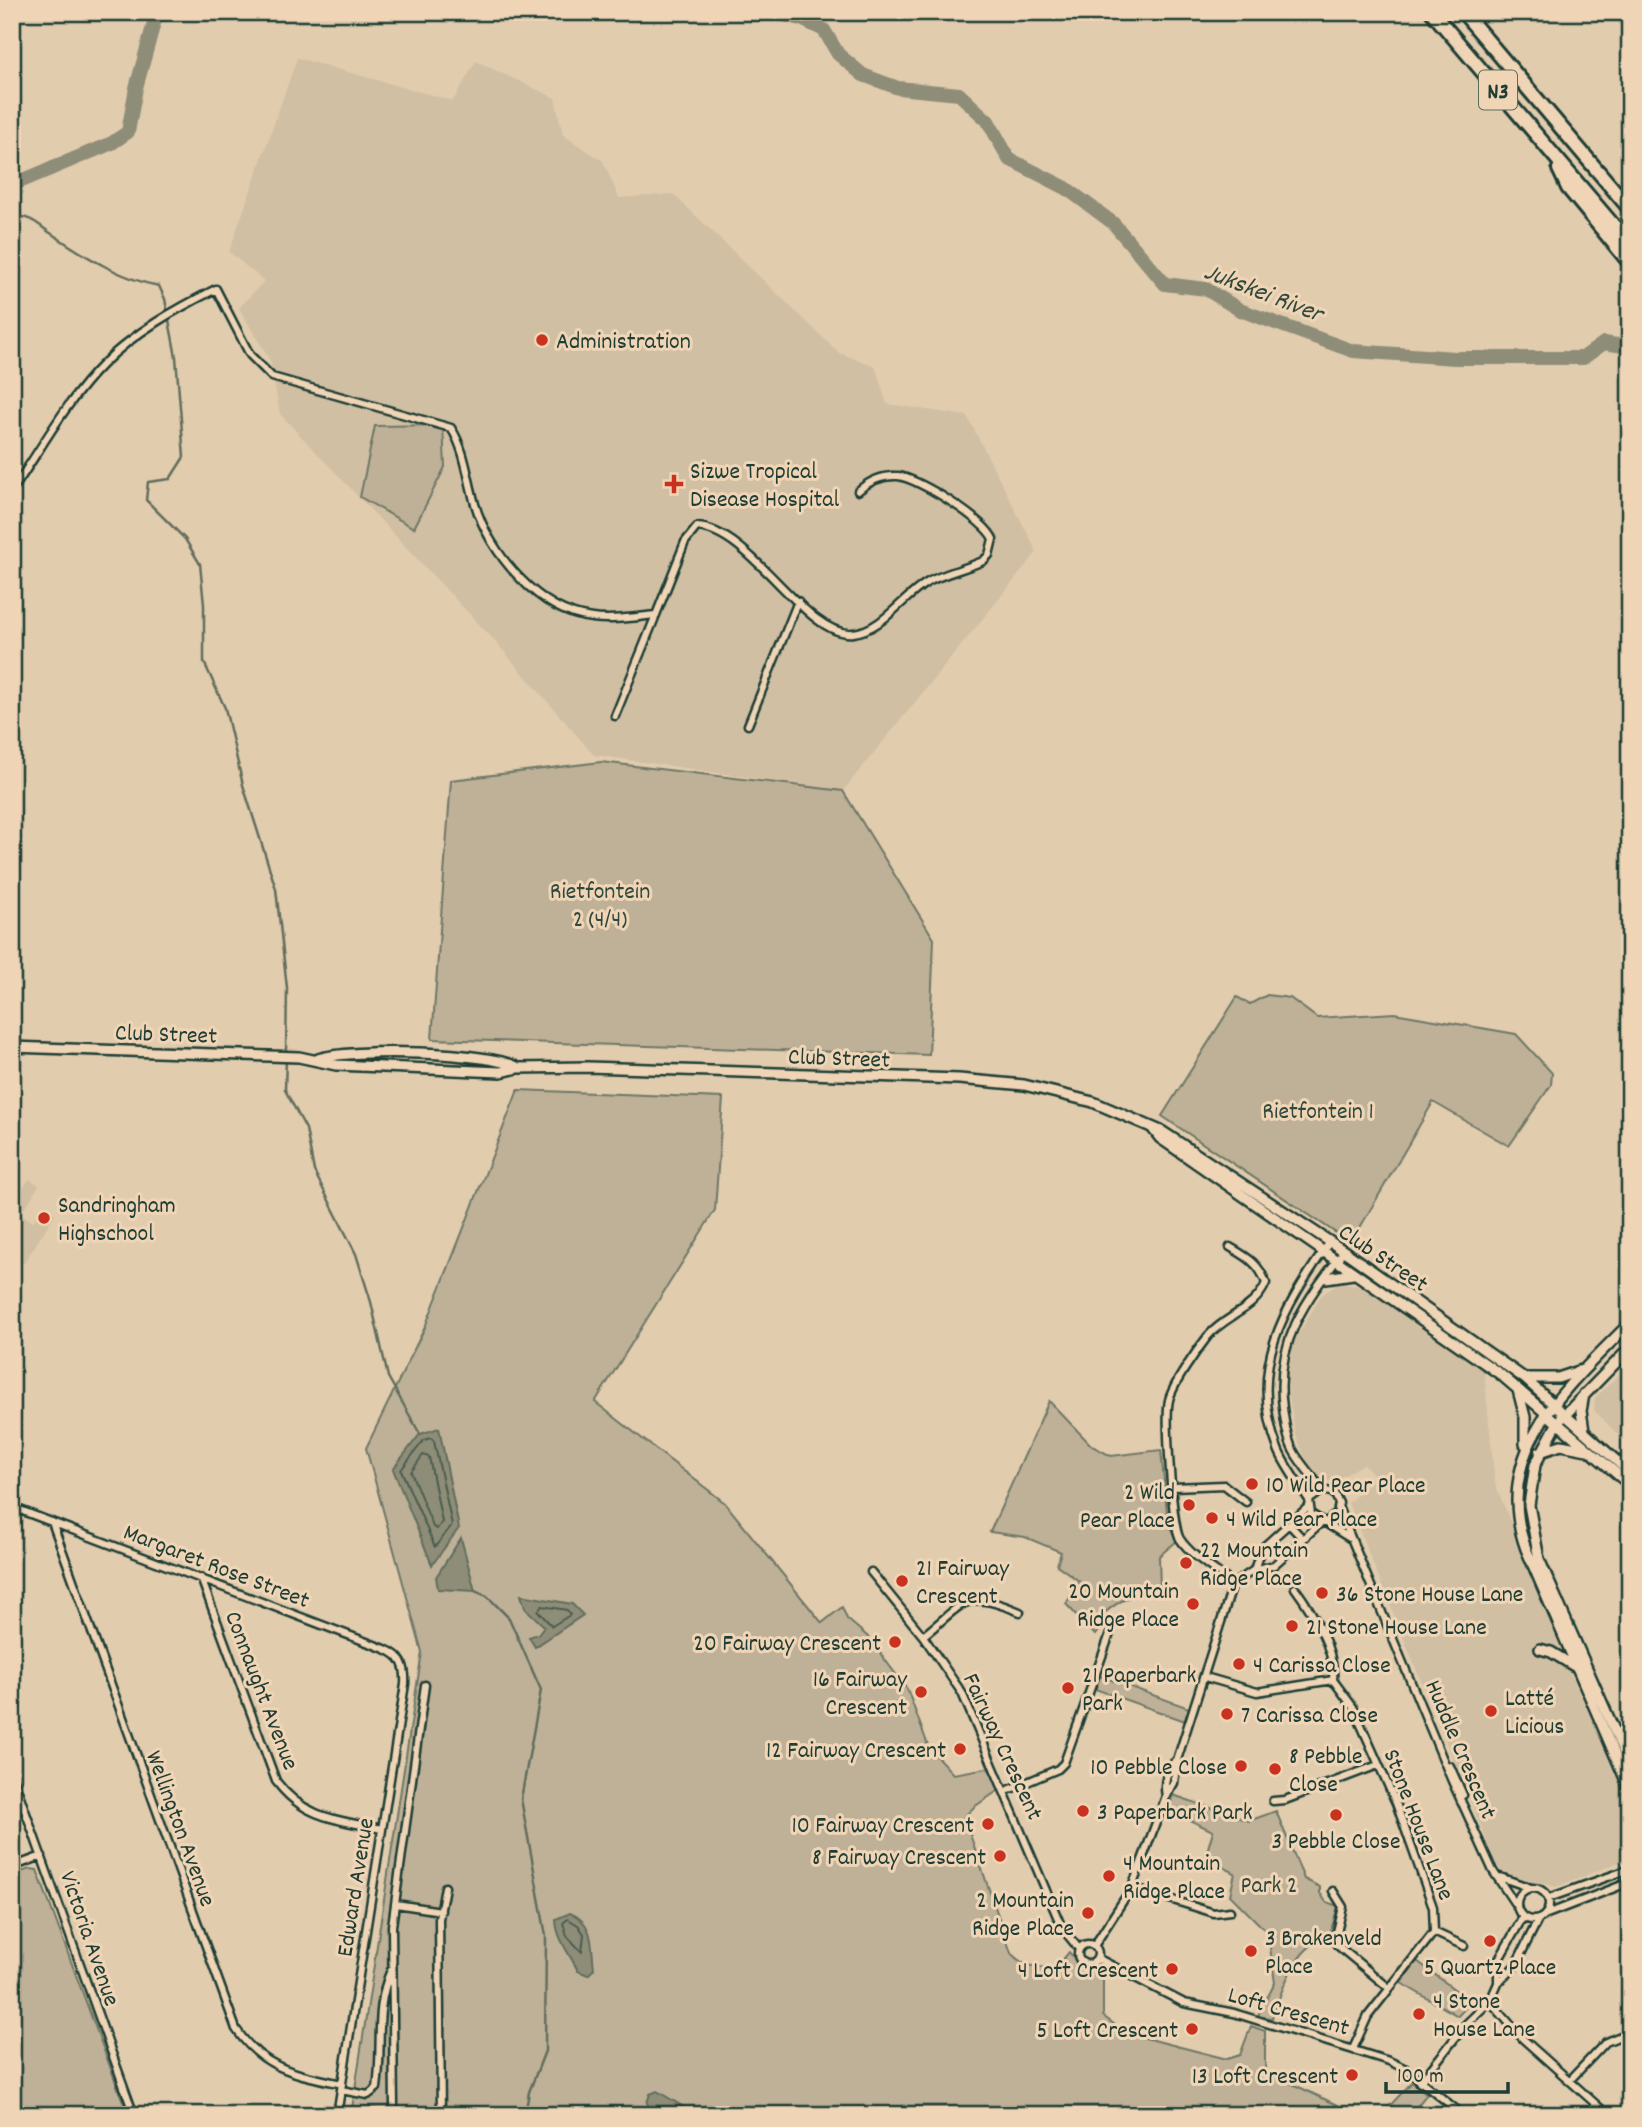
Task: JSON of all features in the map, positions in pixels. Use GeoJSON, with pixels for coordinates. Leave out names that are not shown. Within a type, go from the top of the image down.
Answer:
{"type":"FeatureCollection","features":[{"type":"Feature","properties":{"kind":"highway","name":"N3"},"geometry":{"type":"LineString","coordinates":[[1432,12],[1630,245]]}},
{"type":"Feature","properties":{"kind":"highway","name":"N3"},"geometry":{"type":"LineString","coordinates":[[1463,12],[1630,209]]}},
{"type":"Feature","properties":{"kind":"highway"},"geometry":{"type":"LineString","coordinates":[[1555,157],[1568,188],[1630,263]]}},
{"type":"Feature","properties":{"kind":"main road","name":"Club Street"},"geometry":{"type":"LineString","coordinates":[[12,1047],[318,1059],[355,1053],[439,1055],[502,1061],[518,1068],[603,1068],[959,1079],[1024,1085],[1093,1102],[1163,1132],[1344,1251],[1524,1378],[1630,1473]]}},
{"type":"Feature","properties":{"kind":"main road","name":"Club Street"},"geometry":{"type":"LineString","coordinates":[[1152,1128],[1178,1152],[1517,1387],[1630,1485]]}},
{"type":"Feature","properties":{"kind":"main road"},"geometry":{"type":"LineString","coordinates":[[1326,1278],[1337,1274],[1358,1275]]}},
{"type":"Feature","properties":{"kind":"main road"},"geometry":{"type":"LineString","coordinates":[[1525,1453],[1546,1412],[1630,1323]]}},
{"type":"Feature","properties":{"kind":"main road"},"geometry":{"type":"LineString","coordinates":[[1630,1348],[1558,1422],[1540,1453],[1530,1490],[1533,1536],[1539,1559],[1630,1766]]}},
{"type":"Feature","properties":{"kind":"main road"},"geometry":{"type":"LineString","coordinates":[[1524,1378],[1558,1378],[1584,1370]]}},
{"type":"Feature","properties":{"kind":"main road"},"geometry":{"type":"LineString","coordinates":[[1517,1387],[1525,1417],[1525,1453],[1516,1495],[1523,1541],[1630,1790]]}},
{"type":"Feature","properties":{"kind":"main road"},"geometry":{"type":"LineString","coordinates":[[1584,1431],[1581,1411],[1585,1392]]}},
{"type":"Feature","properties":{"kind":"main road"},"geometry":{"type":"LineString","coordinates":[[1540,1453],[1561,1445],[1592,1452]]}},
{"type":"Feature","properties":{"kind":"main road"},"geometry":{"type":"LineString","coordinates":[[1540,1650],[1551,1652],[1576,1667]]}},
{"type":"Feature","properties":{"kind":"street"},"geometry":{"type":"LineString","coordinates":[[12,491],[94,374],[119,349],[192,301],[216,289],[250,355],[261,369],[278,380],[451,428],[483,526],[493,544],[536,593],[558,607],[592,618],[656,615]]}},
{"type":"Feature","properties":{"kind":"street"},"geometry":{"type":"LineString","coordinates":[[615,716],[685,542],[697,527],[727,538],[833,628],[854,633],[881,620],[930,581],[983,561],[989,555],[993,539],[984,526],[913,480],[886,477],[875,479],[858,491]]}},
{"type":"Feature","properties":{"kind":"street"},"geometry":{"type":"LineString","coordinates":[[748,725],[798,601]]}},
{"type":"Feature","properties":{"kind":"street"},"geometry":{"type":"LineString","coordinates":[[1329,1243],[1274,1334],[1266,1374],[1273,1432],[1278,1449],[1309,1504],[1311,1514],[1353,1540]]}},
{"type":"Feature","properties":{"kind":"street"},"geometry":{"type":"LineString","coordinates":[[1230,1247],[1251,1259],[1261,1269],[1266,1283],[1252,1304],[1223,1321],[1206,1338],[1169,1399],[1166,1434],[1173,1488],[1172,1515],[1180,1538],[1233,1584]]}},
{"type":"Feature","properties":{"kind":"street"},"geometry":{"type":"LineString","coordinates":[[1094,1945],[1087,1944],[1079,1949],[1079,1958],[1083,1963],[1090,1964],[1097,1958],[1094,1945],[1132,1887],[1166,1796],[1170,1765],[1177,1760],[1233,1584],[1254,1570],[1274,1565],[1302,1538],[1339,1509],[1334,1493],[1323,1490],[1290,1444],[1280,1377],[1288,1338],[1344,1251]]}},
{"type":"Feature","properties":{"kind":"street"},"geometry":{"type":"LineString","coordinates":[[1173,1488],[1224,1485],[1246,1502]]}},
{"type":"Feature","properties":{"kind":"street"},"geometry":{"type":"LineString","coordinates":[[1254,1570],[1261,1549],[1323,1490]]}},
{"type":"Feature","properties":{"kind":"street","name":"Margaret Rose Street"},"geometry":{"type":"LineString","coordinates":[[12,1507],[385,1649],[397,1655],[404,1665]]}},
{"type":"Feature","properties":{"kind":"street","name":"Huddle Crescent"},"geometry":{"type":"LineString","coordinates":[[1339,1509],[1407,1672],[1418,1688],[1478,1829],[1479,1842],[1493,1871],[1500,1877],[1517,1907]]}},
{"type":"Feature","properties":{"kind":"street","name":"Wellington Avenue"},"geometry":{"type":"LineString","coordinates":[[52,1522],[236,2029],[263,2058],[281,2070],[368,2095],[376,2088],[379,2014]]}},
{"type":"Feature","properties":{"kind":"street"},"geometry":{"type":"LineString","coordinates":[[1289,1524],[1302,1538]]}},
{"type":"Feature","properties":{"kind":"street","name":"Fairway Crescent"},"geometry":{"type":"LineString","coordinates":[[871,1572],[923,1636],[962,1693],[1006,1791],[1062,1928],[1079,1949]]}},
{"type":"Feature","properties":{"kind":"street","name":"Connaught Avenue"},"geometry":{"type":"LineString","coordinates":[[201,1578],[276,1782],[297,1805],[313,1814],[382,1829]]}},
{"type":"Feature","properties":{"kind":"street"},"geometry":{"type":"LineString","coordinates":[[1205,1677],[1257,1692],[1333,1680],[1332,1663],[1309,1608],[1295,1588]]}},
{"type":"Feature","properties":{"kind":"street"},"geometry":{"type":"LineString","coordinates":[[923,1636],[962,1605],[976,1598],[985,1598],[1020,1612]]}},
{"type":"Feature","properties":{"kind":"street"},"geometry":{"type":"LineString","coordinates":[[1006,1791],[1058,1769],[1064,1763],[1111,1631]]}},
{"type":"Feature","properties":{"kind":"street","name":"Edward Avenue"},"geometry":{"type":"LineString","coordinates":[[337,2115],[405,1684],[404,1665]]}},
{"type":"Feature","properties":{"kind":"street","name":"Stone House Lane"},"geometry":{"type":"LineString","coordinates":[[1333,1680],[1353,1707],[1396,1803],[1433,1907],[1434,1932],[1363,2024],[1353,2049]]}},
{"type":"Feature","properties":{"kind":"street"},"geometry":{"type":"LineString","coordinates":[[394,2108],[392,1968],[396,1904],[425,1685]]}},
{"type":"Feature","properties":{"kind":"street"},"geometry":{"type":"LineString","coordinates":[[1273,1801],[1378,1765]]}},
{"type":"Feature","properties":{"kind":"street","name":"Victoria Avenue"},"geometry":{"type":"LineString","coordinates":[[12,1774],[134,2115]]}},
{"type":"Feature","properties":{"kind":"street"},"geometry":{"type":"LineString","coordinates":[[12,1867],[42,1856]]}},
{"type":"Feature","properties":{"kind":"street"},"geometry":{"type":"LineString","coordinates":[[1549,1898],[1630,1868]]}},
{"type":"Feature","properties":{"kind":"street"},"geometry":{"type":"LineString","coordinates":[[1500,1877],[1542,1890],[1549,1898],[1547,1914]]}},
{"type":"Feature","properties":{"kind":"street"},"geometry":{"type":"LineString","coordinates":[[1498,1983],[1508,1976],[1538,1920],[1547,1914],[1630,1882]]}},
{"type":"Feature","properties":{"kind":"street"},"geometry":{"type":"LineString","coordinates":[[441,2115],[441,1911],[445,1887]]}},
{"type":"Feature","properties":{"kind":"street"},"geometry":{"type":"LineString","coordinates":[[1132,1887],[1214,1913],[1230,1911]]}},
{"type":"Feature","properties":{"kind":"street"},"geometry":{"type":"LineString","coordinates":[[1522,1917],[1517,1907],[1522,1892],[1531,1888]]}},
{"type":"Feature","properties":{"kind":"street"},"geometry":{"type":"LineString","coordinates":[[1333,1891],[1343,1907],[1336,1936],[1337,1945],[1346,1956],[1389,1988]]}},
{"type":"Feature","properties":{"kind":"street"},"geometry":{"type":"LineString","coordinates":[[396,1904],[441,1911]]}},
{"type":"Feature","properties":{"kind":"street"},"geometry":{"type":"LineString","coordinates":[[1522,1917],[1538,1920]]}},
{"type":"Feature","properties":{"kind":"street"},"geometry":{"type":"LineString","coordinates":[[1420,2083],[1466,2024],[1490,2001],[1498,1983],[1498,1961],[1522,1917]]}},
{"type":"Feature","properties":{"kind":"street"},"geometry":{"type":"LineString","coordinates":[[1434,1932],[1464,1946]]}},
{"type":"Feature","properties":{"kind":"street"},"geometry":{"type":"LineString","coordinates":[[1510,1940],[1524,1947]]}},
{"type":"Feature","properties":{"kind":"street","name":"Loft Crescent"},"geometry":{"type":"LineString","coordinates":[[1097,1958],[1184,2003],[1234,2013],[1389,2061],[1462,2115]]}},
{"type":"Feature","properties":{"kind":"street"},"geometry":{"type":"LineString","coordinates":[[392,1968],[379,2014],[393,2019]]}},
{"type":"Feature","properties":{"kind":"street"},"geometry":{"type":"LineString","coordinates":[[1490,2001],[1523,2039],[1571,2079],[1608,2115]]}},
{"type":"Feature","properties":{"kind":"street"},"geometry":{"type":"LineString","coordinates":[[1571,2079],[1606,2042],[1630,2032]]}},
{"type":"Feature","properties":{"kind":"shaded area","name":"Sizwe Tropical Disease Hospital"},"geometry":{"type":"Polygon","coordinates":[[[297,58],[453,101],[476,61],[555,98],[563,135],[603,161],[619,198],[673,194],[839,353],[875,366],[887,404],[967,416],[1037,552],[843,791],[594,755],[494,640],[280,414],[270,360],[239,308],[264,281],[229,252],[297,58]]]}},
{"type":"Feature","properties":{"kind":"shaded area","name":"Sandringham Highschool"},"geometry":{"type":"Polygon","coordinates":[[[29,1179],[39,1185],[21,1214],[33,1222],[44,1207],[55,1214],[24,1263],[13,1256],[16,1251],[12,1248],[12,1205],[29,1179]]]}},
{"type":"Feature","properties":{"kind":"shaded area"},"geometry":{"type":"Polygon","coordinates":[[[1338,1283],[1360,1285],[1484,1371],[1495,1483],[1570,1672],[1630,1804],[1630,1858],[1556,1887],[1541,1883],[1522,1883],[1504,1875],[1497,1866],[1348,1503],[1376,1477],[1364,1464],[1336,1480],[1328,1481],[1318,1476],[1307,1463],[1295,1432],[1287,1384],[1292,1345],[1321,1296],[1338,1283]]]}},
{"type":"Feature","properties":{"kind":"shaded area"},"geometry":{"type":"Polygon","coordinates":[[[1630,1364],[1630,1447],[1594,1410],[1595,1398],[1630,1364]]]}},
{"type":"Feature","properties":{"kind":"green space"},"geometry":{"type":"Polygon","coordinates":[[[443,425],[445,467],[414,528],[360,497],[375,426],[443,425]]]}},
{"type":"Feature","properties":{"kind":"green space","name":"Rietfontein 2 (4/4)"},"geometry":{"type":"Polygon","coordinates":[[[601,762],[843,791],[934,939],[929,1055],[432,1039],[451,780],[601,762]]]}},
{"type":"Feature","properties":{"kind":"green space","name":"Rietfontein 1"},"geometry":{"type":"Polygon","coordinates":[[[1267,995],[1290,998],[1317,1018],[1394,1013],[1516,1034],[1552,1073],[1551,1085],[1509,1146],[1433,1102],[1351,1243],[1162,1116],[1237,997],[1250,1004],[1267,995]]]}},
{"type":"Feature","properties":{"kind":"green space"},"geometry":{"type":"Polygon","coordinates":[[[518,1090],[723,1098],[715,1210],[595,1402],[725,1503],[822,1623],[842,1607],[847,1619],[867,1636],[907,1689],[929,1748],[953,1774],[988,1768],[1002,1788],[964,1817],[1011,1953],[1026,1964],[1056,1968],[1069,1952],[1081,1967],[1095,1965],[1103,1969],[1103,2016],[1126,2033],[1227,2059],[1240,2055],[1251,2026],[1265,2031],[1265,2071],[1354,2113],[1384,2112],[1412,2082],[1427,2094],[1410,2115],[380,2115],[380,2110],[371,2108],[362,2115],[351,2115],[422,1652],[366,1448],[425,1327],[518,1090]]]}},
{"type":"Feature","properties":{"kind":"green space"},"geometry":{"type":"Polygon","coordinates":[[[1049,1401],[1092,1446],[1111,1456],[1161,1450],[1168,1522],[1177,1541],[1159,1556],[1160,1589],[1143,1592],[1121,1601],[1100,1617],[1105,1623],[1095,1635],[1066,1604],[1079,1581],[1057,1565],[1061,1552],[1025,1537],[990,1532],[1049,1401]]]}},
{"type":"Feature","properties":{"kind":"green space"},"geometry":{"type":"Polygon","coordinates":[[[1100,1676],[1189,1708],[1185,1721],[1095,1689],[1100,1676]]]}},
{"type":"Feature","properties":{"kind":"green space","name":"Park 2"},"geometry":{"type":"Polygon","coordinates":[[[1173,1795],[1249,1821],[1276,1811],[1304,1879],[1320,1887],[1320,1893],[1326,1902],[1338,1906],[1330,1934],[1307,1949],[1292,1969],[1272,2018],[1257,2017],[1275,1983],[1268,1933],[1230,1895],[1235,1873],[1205,1858],[1213,1831],[1168,1810],[1173,1795]]]}},
{"type":"Feature","properties":{"kind":"green space"},"geometry":{"type":"Polygon","coordinates":[[[30,1869],[37,1870],[125,2107],[103,2115],[16,2115],[12,2104],[12,1875],[30,1869]]]}},
{"type":"Feature","properties":{"kind":"green space"},"geometry":{"type":"Polygon","coordinates":[[[1417,1961],[1471,2002],[1458,2016],[1401,1983],[1417,1961]]]}},
{"type":"Feature","properties":{"kind":"water"},"geometry":{"type":"Polygon","coordinates":[[[439,1428],[459,1528],[432,1565],[393,1469],[420,1434],[439,1428]]]}},
{"type":"Feature","properties":{"kind":"water"},"geometry":{"type":"Polygon","coordinates":[[[461,1538],[475,1591],[438,1589],[436,1577],[461,1538]]]}},
{"type":"Feature","properties":{"kind":"water"},"geometry":{"type":"Polygon","coordinates":[[[521,1595],[572,1604],[583,1615],[535,1647],[529,1637],[538,1634],[544,1626],[525,1608],[521,1595]]]}},
{"type":"Feature","properties":{"kind":"water"},"geometry":{"type":"Polygon","coordinates":[[[570,1913],[578,1917],[588,1929],[594,1969],[588,1975],[578,1971],[558,1933],[556,1919],[570,1913]]]}},
{"type":"Feature","properties":{"kind":"water"},"geometry":{"type":"Polygon","coordinates":[[[657,2091],[693,2115],[653,2115],[647,2103],[650,2094],[657,2091]]]}},
{"type":"Feature","properties":{"kind":"waterway","name":"Jukskei River"},"geometry":{"type":"LineString","coordinates":[[12,185],[112,143],[128,132],[136,88],[157,12]]}},
{"type":"Feature","properties":{"kind":"waterway","name":"Jukskei River"},"geometry":{"type":"LineString","coordinates":[[771,12],[801,19],[824,30],[838,54],[863,75],[898,88],[959,94],[988,121],[1009,159],[1066,188],[1113,223],[1165,284],[1206,289],[1240,310],[1353,351],[1455,358],[1583,358],[1604,343],[1630,347]]}},
{"type":"Feature","properties":{"kind":"waterway"},"geometry":{"type":"LineString","coordinates":[[12,215],[31,220],[118,273],[159,286],[165,299],[176,357],[184,457],[170,479],[148,482],[146,500],[185,539],[200,564],[204,605],[204,662],[225,708],[243,785],[276,889],[287,988],[286,1053]]}},
{"type":"Feature","properties":{"kind":"waterway"},"geometry":{"type":"LineString","coordinates":[[1621,343],[1630,333]]}},
{"type":"Feature","properties":{"kind":"waterway"},"geometry":{"type":"LineString","coordinates":[[286,1059],[285,1090],[306,1129],[314,1171],[356,1254],[371,1302],[388,1377],[420,1434]]}},
{"type":"Feature","properties":{"kind":"waterway"},"geometry":{"type":"LineString","coordinates":[[475,1591],[487,1596],[509,1618],[541,1690],[521,1799],[546,1936],[545,2051],[529,2092],[525,2115]]}},
{"type":"Feature","properties":{"kind":"place","name":"Administration"},"geometry":{"type":"Point","coordinates":[542,340]}},
{"type":"Feature","properties":{"kind":"place","name":"Sizwe Tropical Disease Hospital"},"geometry":{"type":"Point","coordinates":[674,484]}},
{"type":"Feature","properties":{"kind":"place","name":"Sandringham Highschool"},"geometry":{"type":"Point","coordinates":[44,1218]}},
{"type":"Feature","properties":{"kind":"place","name":"10 Wild Pear Place"},"geometry":{"type":"Point","coordinates":[1252,1484]}},
{"type":"Feature","properties":{"kind":"place","name":"2 Wild Pear Place"},"geometry":{"type":"Point","coordinates":[1189,1505]}},
{"type":"Feature","properties":{"kind":"place","name":"4 Wild Pear Place"},"geometry":{"type":"Point","coordinates":[1212,1518]}},
{"type":"Feature","properties":{"kind":"place","name":"22 Mountain Ridge Place"},"geometry":{"type":"Point","coordinates":[1186,1563]}},
{"type":"Feature","properties":{"kind":"place","name":"21 Fairway Crescent"},"geometry":{"type":"Point","coordinates":[902,1581]}},
{"type":"Feature","properties":{"kind":"place","name":"36 Stone House Lane"},"geometry":{"type":"Point","coordinates":[1322,1593]}},
{"type":"Feature","properties":{"kind":"place","name":"20 Mountain Ridge Place"},"geometry":{"type":"Point","coordinates":[1193,1604]}},
{"type":"Feature","properties":{"kind":"place","name":"21 Stone House Lane"},"geometry":{"type":"Point","coordinates":[1292,1626]}},
{"type":"Feature","properties":{"kind":"place","name":"20 Fairway Crescent"},"geometry":{"type":"Point","coordinates":[895,1642]}},
{"type":"Feature","properties":{"kind":"place","name":"4 Carissa Close"},"geometry":{"type":"Point","coordinates":[1239,1664]}},
{"type":"Feature","properties":{"kind":"place","name":"21 Paperbark Park"},"geometry":{"type":"Point","coordinates":[1068,1688]}},
{"type":"Feature","properties":{"kind":"place","name":"16 Fairway Crescent"},"geometry":{"type":"Point","coordinates":[921,1692]}},
{"type":"Feature","properties":{"kind":"place","name":"Latté Licious"},"geometry":{"type":"Point","coordinates":[1491,1711]}},
{"type":"Feature","properties":{"kind":"place","name":"7 Carissa Close"},"geometry":{"type":"Point","coordinates":[1227,1714]}},
{"type":"Feature","properties":{"kind":"place","name":"12 Fairway Crescent"},"geometry":{"type":"Point","coordinates":[960,1749]}},
{"type":"Feature","properties":{"kind":"place","name":"10 Pebble Close"},"geometry":{"type":"Point","coordinates":[1241,1766]}},
{"type":"Feature","properties":{"kind":"place","name":"8 Pebble Close"},"geometry":{"type":"Point","coordinates":[1275,1769]}},
{"type":"Feature","properties":{"kind":"place","name":"3 Paperbark Park"},"geometry":{"type":"Point","coordinates":[1083,1811]}},
{"type":"Feature","properties":{"kind":"place","name":"3 Pebble Close"},"geometry":{"type":"Point","coordinates":[1336,1815]}},
{"type":"Feature","properties":{"kind":"place","name":"10 Fairway Crescent"},"geometry":{"type":"Point","coordinates":[988,1824]}},
{"type":"Feature","properties":{"kind":"place","name":"8 Fairway Crescent"},"geometry":{"type":"Point","coordinates":[1000,1856]}},
{"type":"Feature","properties":{"kind":"place","name":"4 Mountain Ridge Place"},"geometry":{"type":"Point","coordinates":[1109,1876]}},
{"type":"Feature","properties":{"kind":"place","name":"2 Mountain Ridge Place"},"geometry":{"type":"Point","coordinates":[1088,1913]}},
{"type":"Feature","properties":{"kind":"place","name":"5 Quartz Place"},"geometry":{"type":"Point","coordinates":[1490,1941]}},
{"type":"Feature","properties":{"kind":"place","name":"3 Brakenveld Place"},"geometry":{"type":"Point","coordinates":[1251,1951]}},
{"type":"Feature","properties":{"kind":"place","name":"4 Loft Crescent"},"geometry":{"type":"Point","coordinates":[1172,1969]}},
{"type":"Feature","properties":{"kind":"place","name":"4 Stone House Lane"},"geometry":{"type":"Point","coordinates":[1419,2014]}},
{"type":"Feature","properties":{"kind":"place","name":"5 Loft Crescent"},"geometry":{"type":"Point","coordinates":[1192,2029]}},
{"type":"Feature","properties":{"kind":"place","name":"13 Loft Crescent"},"geometry":{"type":"Point","coordinates":[1352,2075]}}]}
